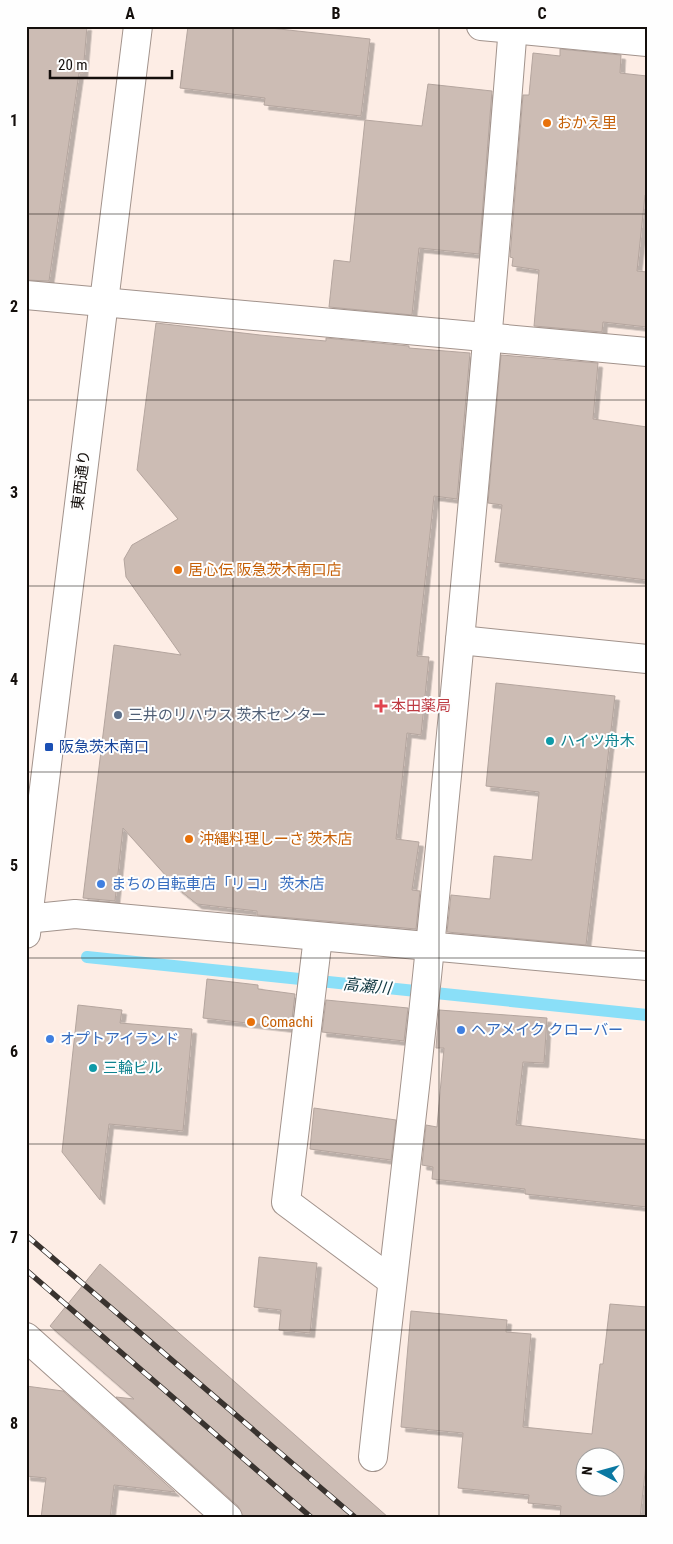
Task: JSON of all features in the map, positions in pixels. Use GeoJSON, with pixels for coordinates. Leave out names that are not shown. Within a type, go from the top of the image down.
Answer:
{"type":"FeatureCollection","features":[{"type":"Feature","properties":{"kind":"street","name":"東西通り"},"geometry":{"type":"LineString","coordinates":[[27,924],[102,303],[138,26]]}},
{"type":"Feature","properties":{"kind":"street"},"geometry":{"type":"LineString","coordinates":[[481,26],[647,42]]}},
{"type":"Feature","properties":{"kind":"street"},"geometry":{"type":"LineString","coordinates":[[373,1457],[427,975],[460,640],[488,338],[513,28]]}},
{"type":"Feature","properties":{"kind":"street"},"geometry":{"type":"LineString","coordinates":[[26,295],[647,352]]}},
{"type":"Feature","properties":{"kind":"street"},"geometry":{"type":"LineString","coordinates":[[460,640],[647,659]]}},
{"type":"Feature","properties":{"kind":"street"},"geometry":{"type":"LineString","coordinates":[[27,924],[75,914],[647,966]]}},
{"type":"Feature","properties":{"kind":"street"},"geometry":{"type":"LineString","coordinates":[[318,937],[286,1202],[392,1281]]}},
{"type":"Feature","properties":{"kind":"street"},"geometry":{"type":"LineString","coordinates":[[26,1338],[228,1518]]}},
{"type":"Feature","properties":{"kind":"building"},"geometry":{"type":"Polygon","coordinates":[[[26,26],[87,26],[83,73],[79,73],[49,281],[26,280],[26,26]]]}},
{"type":"Feature","properties":{"kind":"building"},"geometry":{"type":"Polygon","coordinates":[[[188,26],[252,26],[370,39],[361,116],[264,105],[265,98],[180,88],[188,26]]]}},
{"type":"Feature","properties":{"kind":"building"},"geometry":{"type":"Polygon","coordinates":[[[560,49],[621,55],[620,73],[647,76],[647,195],[645,195],[637,271],[647,272],[647,327],[603,322],[602,332],[534,326],[539,270],[512,266],[513,258],[510,257],[523,95],[529,95],[533,53],[560,56],[560,49]]]}},
{"type":"Feature","properties":{"kind":"building"},"geometry":{"type":"Polygon","coordinates":[[[428,84],[492,91],[479,254],[419,248],[412,315],[329,307],[334,260],[350,262],[365,120],[422,126],[428,84]]]}},
{"type":"Feature","properties":{"kind":"building"},"geometry":{"type":"Polygon","coordinates":[[[156,323],[260,335],[326,341],[326,338],[470,353],[457,499],[434,496],[417,656],[429,657],[421,735],[407,733],[396,839],[419,842],[412,890],[420,891],[416,929],[257,915],[257,911],[197,904],[177,888],[123,828],[115,901],[83,898],[114,645],[181,655],[126,577],[124,559],[132,545],[178,519],[137,470],[156,323]]]}},
{"type":"Feature","properties":{"kind":"building"},"geometry":{"type":"Polygon","coordinates":[[[501,355],[598,363],[593,419],[647,427],[647,580],[495,562],[502,505],[488,503],[501,355]]]}},
{"type":"Feature","properties":{"kind":"building"},"geometry":{"type":"Polygon","coordinates":[[[496,683],[615,696],[586,945],[447,932],[451,895],[490,899],[494,856],[532,860],[539,792],[486,786],[496,683]]]}},
{"type":"Feature","properties":{"kind":"building"},"geometry":{"type":"Polygon","coordinates":[[[207,979],[258,985],[258,989],[295,994],[291,1028],[203,1018],[207,979]]]}},
{"type":"Feature","properties":{"kind":"building"},"geometry":{"type":"Polygon","coordinates":[[[326,1000],[408,1008],[404,1041],[322,1032],[326,1000]]]}},
{"type":"Feature","properties":{"kind":"building"},"geometry":{"type":"Polygon","coordinates":[[[78,1005],[122,1010],[120,1023],[192,1029],[183,1131],[109,1124],[100,1200],[62,1152],[78,1005]]]}},
{"type":"Feature","properties":{"kind":"building"},"geometry":{"type":"Polygon","coordinates":[[[439,1010],[547,1018],[544,1063],[523,1062],[516,1125],[647,1140],[647,1207],[525,1194],[525,1189],[432,1179],[433,1167],[422,1165],[426,1125],[437,1127],[444,1048],[436,1048],[439,1010]]]}},
{"type":"Feature","properties":{"kind":"building"},"geometry":{"type":"Polygon","coordinates":[[[314,1108],[396,1120],[391,1160],[310,1149],[314,1108]]]}},
{"type":"Feature","properties":{"kind":"building"},"geometry":{"type":"Polygon","coordinates":[[[259,1257],[317,1263],[310,1333],[279,1330],[281,1310],[254,1307],[259,1257]]]}},
{"type":"Feature","properties":{"kind":"building"},"geometry":{"type":"Polygon","coordinates":[[[100,1264],[389,1518],[243,1518],[238,1506],[116,1397],[134,1399],[50,1326],[100,1264]]]}},
{"type":"Feature","properties":{"kind":"building"},"geometry":{"type":"Polygon","coordinates":[[[610,1304],[647,1307],[647,1455],[640,1518],[560,1518],[561,1506],[528,1503],[529,1495],[458,1488],[463,1433],[401,1427],[411,1311],[507,1320],[506,1332],[531,1334],[523,1427],[592,1434],[600,1364],[603,1364],[610,1304]]]}},
{"type":"Feature","properties":{"kind":"building"},"geometry":{"type":"Polygon","coordinates":[[[26,1386],[63,1391],[175,1492],[114,1485],[110,1518],[41,1518],[46,1478],[26,1476],[26,1386]]]}},
{"type":"Feature","properties":{"kind":"waterway","name":"高瀬川"},"geometry":{"type":"LineString","coordinates":[[87,957],[647,1015]]}},
{"type":"Feature","properties":{"kind":"railway"},"geometry":{"type":"LineString","coordinates":[[26,1235],[356,1518]]}},
{"type":"Feature","properties":{"kind":"railway"},"geometry":{"type":"LineString","coordinates":[[26,1270],[312,1518]]}},
{"type":"Feature","properties":{"kind":"place","name":"おかえ里"},"geometry":{"type":"Point","coordinates":[547,123]}},
{"type":"Feature","properties":{"kind":"place","name":"居心伝 阪急茨木南口店"},"geometry":{"type":"Point","coordinates":[178,570]}},
{"type":"Feature","properties":{"kind":"place","name":"本田薬局"},"geometry":{"type":"Point","coordinates":[381,706]}},
{"type":"Feature","properties":{"kind":"place","name":"三井のリハウス 茨木センター"},"geometry":{"type":"Point","coordinates":[118,715]}},
{"type":"Feature","properties":{"kind":"place","name":"ハイツ舟木"},"geometry":{"type":"Point","coordinates":[550,741]}},
{"type":"Feature","properties":{"kind":"place","name":"阪急茨木南口"},"geometry":{"type":"Point","coordinates":[49,747]}},
{"type":"Feature","properties":{"kind":"place","name":"沖縄料理しーさ 茨木店"},"geometry":{"type":"Point","coordinates":[189,839]}},
{"type":"Feature","properties":{"kind":"place","name":"まちの自転車店「リコ」 茨木店"},"geometry":{"type":"Point","coordinates":[101,884]}},
{"type":"Feature","properties":{"kind":"place","name":"Comachi"},"geometry":{"type":"Point","coordinates":[251,1022]}},
{"type":"Feature","properties":{"kind":"place","name":"ヘアメイク クローバー"},"geometry":{"type":"Point","coordinates":[461,1030]}},
{"type":"Feature","properties":{"kind":"place","name":"オプトアイランド"},"geometry":{"type":"Point","coordinates":[50,1039]}},
{"type":"Feature","properties":{"kind":"place","name":"三輪ビル"},"geometry":{"type":"Point","coordinates":[93,1068]}}]}
